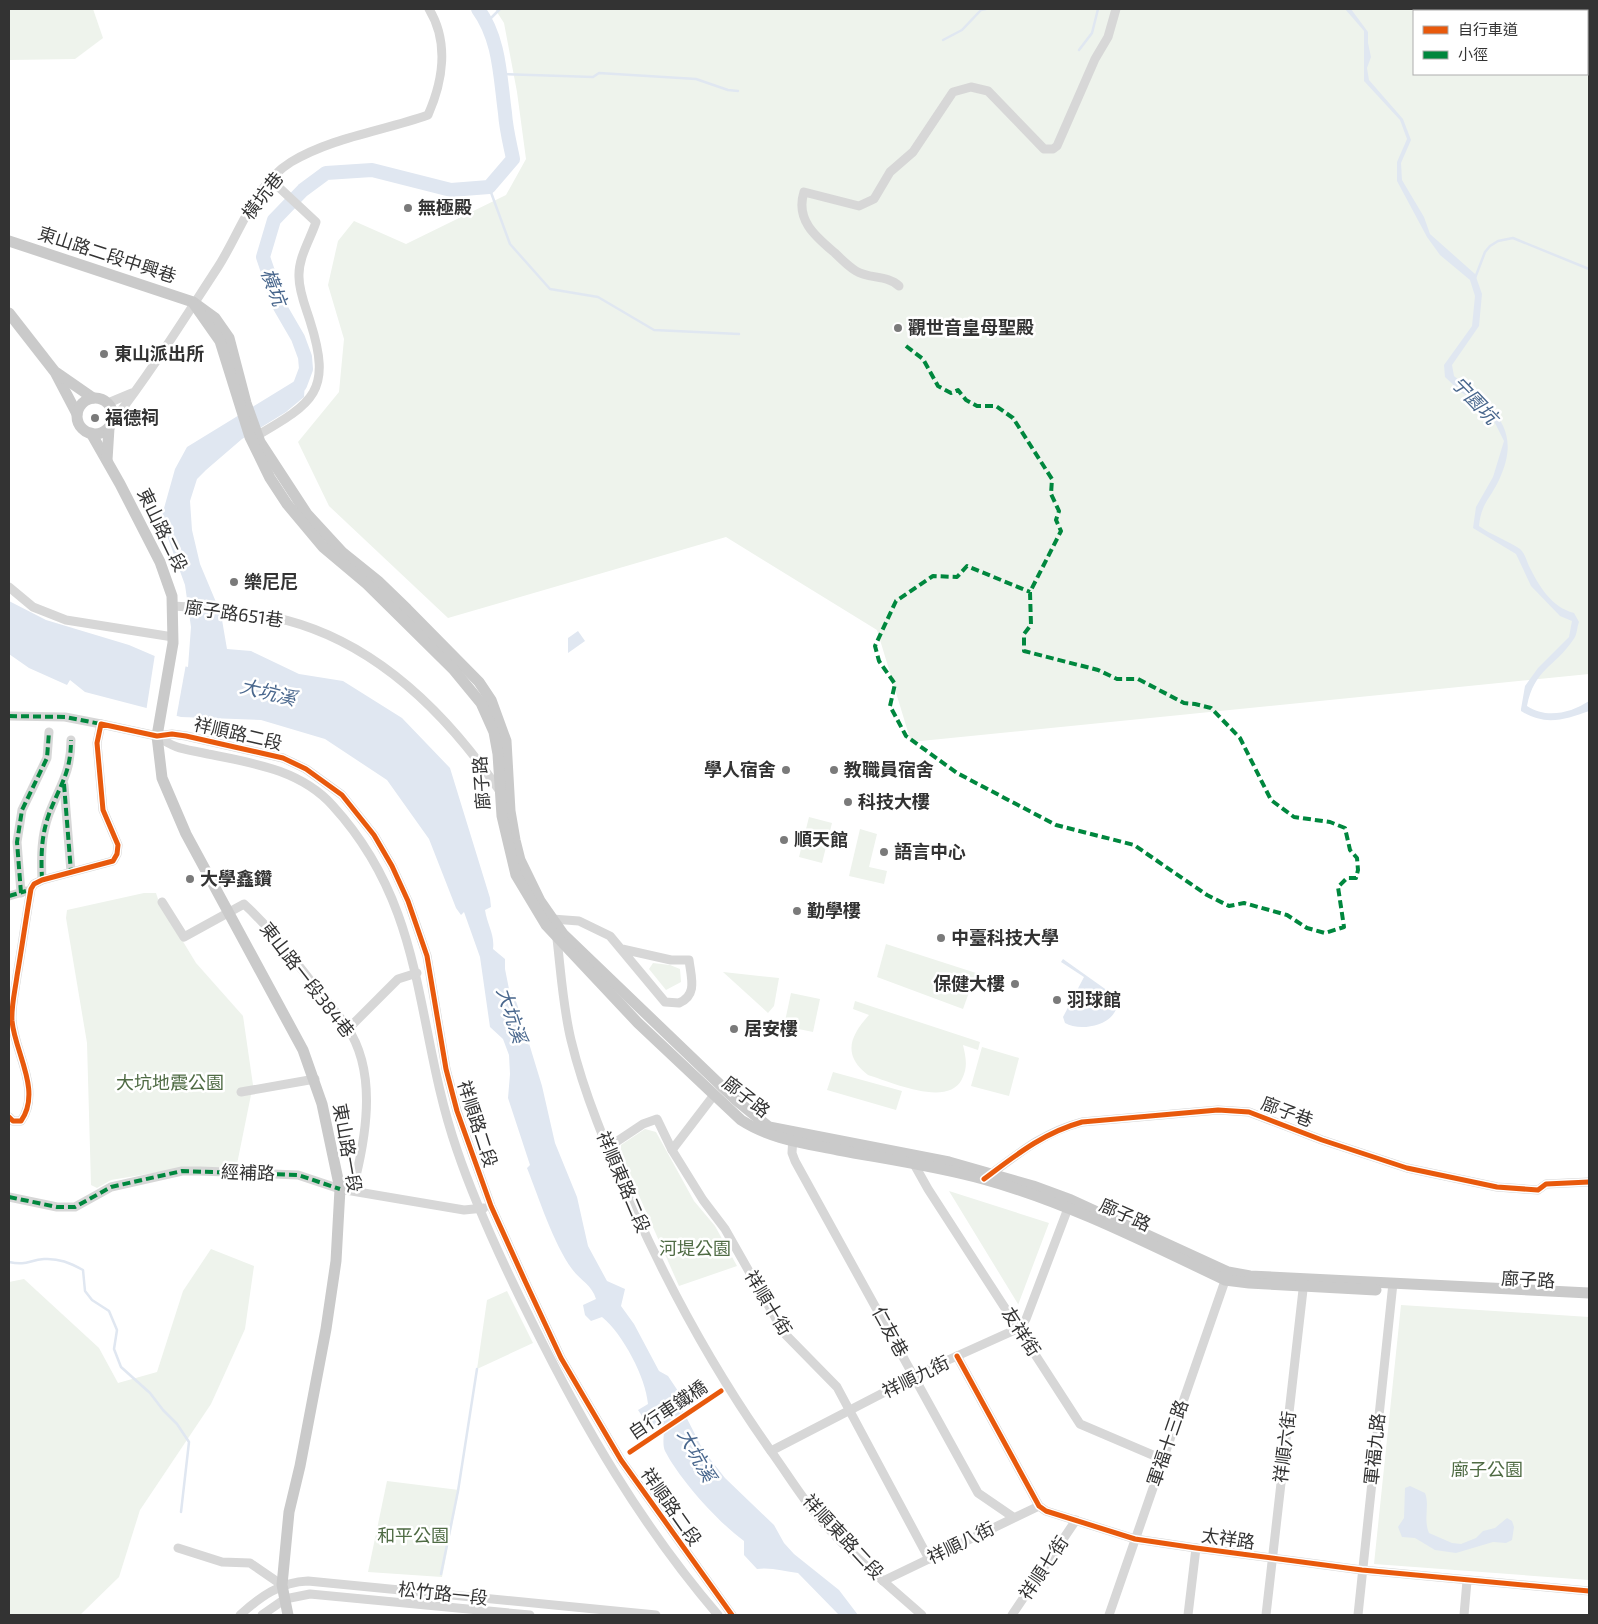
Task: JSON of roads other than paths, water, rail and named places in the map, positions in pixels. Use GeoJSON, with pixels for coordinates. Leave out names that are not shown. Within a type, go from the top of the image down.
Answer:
{"type":"FeatureCollection","features":[{"type":"Feature","properties":{"kind":"main road","name":"東山路二段中興巷"},"geometry":{"type":"LineString","coordinates":[[9,241],[193,302],[220,341],[254,436]]}},
{"type":"Feature","properties":{"kind":"main road"},"geometry":{"type":"LineString","coordinates":[[9,313],[55,372],[77,414],[80,425],[90,433],[100,434],[111,424]]}},
{"type":"Feature","properties":{"kind":"main road"},"geometry":{"type":"LineString","coordinates":[[55,372],[93,398]]}},
{"type":"Feature","properties":{"kind":"main road"},"geometry":{"type":"LineString","coordinates":[[77,414],[82,403],[93,398],[99,398],[108,403],[112,408],[107,460]]}},
{"type":"Feature","properties":{"kind":"main road","name":"東山路二段"},"geometry":{"type":"LineString","coordinates":[[90,433],[107,460],[160,562],[179,606],[159,720]]}},
{"type":"Feature","properties":{"kind":"main road","name":"廍子路"},"geometry":{"type":"LineString","coordinates":[[254,436],[270,478],[299,520],[322,547],[367,584],[453,669],[481,703],[494,732],[506,842],[516,875],[549,922],[638,1023],[741,1120],[759,1131],[793,1136],[988,1176],[1069,1204],[1227,1276],[1250,1276],[1304,1282],[1589,1301]]}},
{"type":"Feature","properties":{"kind":"main road","name":"廍子路"},"geometry":{"type":"LineString","coordinates":[[254,436],[307,514],[342,552],[378,581],[414,615],[479,682],[491,700],[506,741],[510,811],[520,860],[549,922]]}},
{"type":"Feature","properties":{"kind":"main road","name":"東山路一段"},"geometry":{"type":"LineString","coordinates":[[159,720],[157,736],[158,763],[168,795],[228,911],[293,1030],[315,1079],[340,1189],[340,1221],[335,1271],[310,1412],[289,1512],[282,1585],[288,1615]]}},
{"type":"Feature","properties":{"kind":"main road","name":"廍子路"},"geometry":{"type":"LineString","coordinates":[[560,936],[736,1100],[769,1127],[793,1136],[914,1164],[988,1176]]}},
{"type":"Feature","properties":{"kind":"main road","name":"廍子路"},"geometry":{"type":"LineString","coordinates":[[1393,1287],[1589,1293]]}},
{"type":"Feature","properties":{"kind":"street","name":"橫坑巷"},"geometry":{"type":"LineString","coordinates":[[111,424],[140,387],[193,302],[219,265],[248,210],[271,180],[291,162],[332,144],[428,116],[436,97],[442,44],[438,24],[429,9]]}},
{"type":"Feature","properties":{"kind":"street"},"geometry":{"type":"LineString","coordinates":[[899,286],[893,280],[875,278],[856,271],[818,240],[803,216],[802,200],[804,192],[859,206],[874,199],[890,172],[913,152],[953,92],[971,88],[988,91],[1044,149],[1053,149],[1057,146],[1095,58],[1108,37],[1116,9]]}},
{"type":"Feature","properties":{"kind":"street"},"geometry":{"type":"LineString","coordinates":[[254,436],[303,407],[318,387],[321,361],[298,277],[302,256],[316,222],[271,180]]}},
{"type":"Feature","properties":{"kind":"street"},"geometry":{"type":"LineString","coordinates":[[108,403],[127,397],[140,387]]}},
{"type":"Feature","properties":{"kind":"street"},"geometry":{"type":"LineString","coordinates":[[9,587],[33,607],[66,620],[173,637]]}},
{"type":"Feature","properties":{"kind":"street","name":"廍子路651巷"},"geometry":{"type":"LineString","coordinates":[[179,606],[228,610],[273,617],[337,640],[395,675],[425,699],[459,735],[500,790]]}},
{"type":"Feature","properties":{"kind":"street"},"geometry":{"type":"LineString","coordinates":[[9,716],[65,718],[157,736]]}},
{"type":"Feature","properties":{"kind":"street"},"geometry":{"type":"LineString","coordinates":[[9,1117],[13,1121],[21,1121],[24,1116],[28,1096],[26,1070],[16,1038],[12,1014],[31,889],[34,884],[42,880],[113,861],[117,854],[118,845],[103,810],[97,743],[101,724]]}},
{"type":"Feature","properties":{"kind":"street"},"geometry":{"type":"LineString","coordinates":[[21,893],[17,842],[22,810],[47,758],[49,732]]}},
{"type":"Feature","properties":{"kind":"street","name":"祥順路二段"},"geometry":{"type":"LineString","coordinates":[[157,736],[172,734],[186,736],[284,758],[306,769],[342,795],[374,835],[392,866],[408,902],[427,956],[448,1078],[468,1146],[491,1206],[561,1358],[593,1414],[621,1460],[727,1614]]}},
{"type":"Feature","properties":{"kind":"street","name":"祥順路二段"},"geometry":{"type":"LineString","coordinates":[[157,736],[173,748],[280,771],[302,782],[331,803],[362,839],[382,874],[398,911],[417,973],[431,1056],[446,1114],[480,1209],[507,1272],[583,1422],[608,1466],[648,1523],[718,1615]]}},
{"type":"Feature","properties":{"kind":"street"},"geometry":{"type":"LineString","coordinates":[[42,880],[41,845],[49,815],[64,782],[71,760],[71,740]]}},
{"type":"Feature","properties":{"kind":"street"},"geometry":{"type":"LineString","coordinates":[[64,782],[71,872]]}},
{"type":"Feature","properties":{"kind":"street"},"geometry":{"type":"LineString","coordinates":[[9,896],[31,889]]}},
{"type":"Feature","properties":{"kind":"street"},"geometry":{"type":"LineString","coordinates":[[162,902],[184,937],[228,911]]}},
{"type":"Feature","properties":{"kind":"street","name":"東山路一段384巷"},"geometry":{"type":"LineString","coordinates":[[228,911],[244,904],[255,914],[348,1029],[359,1052],[365,1079],[366,1113],[356,1176],[340,1189]]}},
{"type":"Feature","properties":{"kind":"street"},"geometry":{"type":"LineString","coordinates":[[549,922],[579,921],[610,936],[665,1002],[679,1003],[689,995],[692,988],[689,960],[671,960],[622,949]]}},
{"type":"Feature","properties":{"kind":"street","name":"祥順東路二段"},"geometry":{"type":"LineString","coordinates":[[560,936],[571,1039],[585,1089],[607,1148],[648,1240],[696,1336],[722,1381],[819,1518],[862,1564],[922,1615]]}},
{"type":"Feature","properties":{"kind":"street"},"geometry":{"type":"LineString","coordinates":[[348,1029],[398,979],[417,973]]}},
{"type":"Feature","properties":{"kind":"street"},"geometry":{"type":"LineString","coordinates":[[241,1092],[315,1079]]}},
{"type":"Feature","properties":{"kind":"street"},"geometry":{"type":"LineString","coordinates":[[672,1150],[714,1094]]}},
{"type":"Feature","properties":{"kind":"street","name":"廍子巷"},"geometry":{"type":"LineString","coordinates":[[988,1176],[1047,1134],[1068,1126],[1082,1122],[1218,1110],[1250,1112],[1322,1140],[1407,1168],[1497,1187],[1538,1190],[1546,1184],[1589,1182]]}},
{"type":"Feature","properties":{"kind":"street","name":"祥順十街"},"geometry":{"type":"LineString","coordinates":[[607,1148],[643,1124],[658,1119],[672,1150],[703,1200],[725,1229],[784,1333],[825,1372],[836,1387],[929,1559]]}},
{"type":"Feature","properties":{"kind":"street","name":"仁友巷"},"geometry":{"type":"LineString","coordinates":[[793,1136],[792,1153],[796,1161],[978,1493],[1014,1517]]}},
{"type":"Feature","properties":{"kind":"street","name":"友祥街"},"geometry":{"type":"LineString","coordinates":[[914,1164],[928,1190],[1080,1424],[1162,1460]]}},
{"type":"Feature","properties":{"kind":"street","name":"經補路"},"geometry":{"type":"LineString","coordinates":[[9,1197],[57,1206],[75,1207],[111,1187],[182,1172],[298,1175],[340,1189],[464,1210],[491,1206]]}},
{"type":"Feature","properties":{"kind":"street"},"geometry":{"type":"LineString","coordinates":[[1019,1328],[1026,1319],[1069,1204]]}},
{"type":"Feature","properties":{"kind":"street","name":"軍福十三路"},"geometry":{"type":"LineString","coordinates":[[1109,1615],[1227,1276]]}},
{"type":"Feature","properties":{"kind":"street","name":"祥順六街"},"geometry":{"type":"LineString","coordinates":[[1266,1615],[1304,1282]]}},
{"type":"Feature","properties":{"kind":"street","name":"軍福九路"},"geometry":{"type":"LineString","coordinates":[[1358,1615],[1393,1287]]}},
{"type":"Feature","properties":{"kind":"street","name":"祥順九街"},"geometry":{"type":"LineString","coordinates":[[770,1451],[914,1376],[1019,1328]]}},
{"type":"Feature","properties":{"kind":"street"},"geometry":{"type":"LineString","coordinates":[[958,1356],[1039,1506]]}},
{"type":"Feature","properties":{"kind":"street","name":"太祥路"},"geometry":{"type":"LineString","coordinates":[[1039,1506],[1046,1511],[1135,1540],[1362,1570],[1467,1581],[1589,1590]]}},
{"type":"Feature","properties":{"kind":"street","name":"祥順八街"},"geometry":{"type":"LineString","coordinates":[[883,1581],[1039,1506]]}},
{"type":"Feature","properties":{"kind":"street","name":"祥順七街"},"geometry":{"type":"LineString","coordinates":[[1012,1615],[1076,1520]]}},
{"type":"Feature","properties":{"kind":"street"},"geometry":{"type":"LineString","coordinates":[[178,1548],[222,1562],[250,1563],[282,1585]]}},
{"type":"Feature","properties":{"kind":"street"},"geometry":{"type":"LineString","coordinates":[[1188,1615],[1196,1548]]}},
{"type":"Feature","properties":{"kind":"street","name":"松竹路一段"},"geometry":{"type":"LineString","coordinates":[[240,1615],[258,1599],[282,1585],[308,1581],[656,1615]]}},
{"type":"Feature","properties":{"kind":"street"},"geometry":{"type":"LineString","coordinates":[[1464,1615],[1467,1581]]}},
{"type":"Feature","properties":{"kind":"street","name":"松竹路一段"},"geometry":{"type":"LineString","coordinates":[[262,1615],[285,1599],[310,1594],[482,1613],[530,1615]]}},
{"type":"Feature","properties":{"kind":"street"},"geometry":{"type":"LineString","coordinates":[[482,1598],[482,1613]]}},
{"type":"Feature","properties":{"kind":"water"},"geometry":{"type":"Polygon","coordinates":[[[1345,9],[1351,9],[1368,32],[1371,57],[1367,68],[1369,80],[1403,119],[1411,140],[1401,163],[1402,180],[1424,217],[1430,234],[1475,274],[1482,294],[1479,326],[1452,365],[1454,376],[1491,409],[1500,420],[1506,432],[1508,446],[1506,462],[1499,480],[1484,507],[1479,526],[1521,550],[1537,581],[1547,595],[1559,606],[1574,613],[1579,622],[1574,638],[1535,684],[1527,706],[1542,712],[1558,713],[1574,709],[1589,701],[1589,711],[1563,719],[1546,720],[1538,719],[1521,711],[1525,686],[1538,668],[1569,637],[1572,621],[1560,616],[1531,586],[1516,554],[1473,528],[1476,507],[1493,477],[1504,441],[1495,423],[1476,400],[1462,393],[1445,377],[1444,365],[1472,326],[1475,296],[1470,280],[1440,255],[1427,237],[1397,181],[1397,162],[1407,139],[1400,120],[1364,81],[1364,31],[1345,9]]]}},
{"type":"Feature","properties":{"kind":"water","name":"大坑溪"},"geometry":{"type":"Polygon","coordinates":[[[306,369],[304,397],[286,412],[242,439],[206,470],[197,479],[190,501],[192,530],[200,564],[221,614],[227,649],[251,651],[299,674],[343,681],[402,718],[450,768],[490,898],[491,907],[485,910],[493,939],[493,949],[505,959],[510,994],[513,994],[517,1004],[542,1086],[555,1143],[577,1197],[588,1246],[607,1281],[625,1289],[621,1306],[634,1324],[659,1371],[668,1376],[680,1394],[678,1401],[703,1450],[725,1478],[774,1525],[784,1543],[794,1554],[839,1590],[858,1615],[839,1615],[798,1573],[757,1569],[744,1555],[744,1541],[700,1500],[680,1475],[664,1448],[665,1425],[654,1428],[646,1422],[638,1410],[648,1404],[638,1370],[625,1345],[610,1325],[602,1317],[591,1321],[585,1315],[583,1305],[596,1299],[589,1286],[575,1273],[565,1258],[547,1220],[527,1168],[530,1165],[508,1098],[509,1055],[503,1039],[490,1027],[480,957],[464,912],[461,915],[456,908],[429,839],[387,780],[325,739],[261,720],[181,717],[85,692],[70,680],[67,685],[29,668],[9,654],[9,601],[46,620],[129,645],[171,663],[188,667],[191,627],[185,585],[161,519],[175,469],[187,447],[298,379],[306,369]]]}},
{"type":"Feature","properties":{"kind":"water"},"geometry":{"type":"Polygon","coordinates":[[[578,631],[585,641],[568,653],[568,638],[578,631]]]}},
{"type":"Feature","properties":{"kind":"water"},"geometry":{"type":"Polygon","coordinates":[[[1063,959],[1115,996],[1117,1005],[1109,1019],[1092,1026],[1082,1027],[1065,1023],[1063,1017],[1084,977],[1061,962],[1063,959]]]}},
{"type":"Feature","properties":{"kind":"water"},"geometry":{"type":"Polygon","coordinates":[[[1410,1486],[1425,1493],[1429,1533],[1452,1543],[1461,1544],[1476,1538],[1483,1531],[1495,1528],[1507,1518],[1512,1521],[1514,1527],[1512,1540],[1506,1543],[1493,1542],[1456,1553],[1435,1550],[1415,1538],[1402,1537],[1398,1527],[1404,1518],[1405,1488],[1410,1486]]]}},
{"type":"Feature","properties":{"kind":"waterway","name":"橫坑"},"geometry":{"type":"LineString","coordinates":[[300,385],[306,369],[305,357],[298,338],[280,307],[263,257],[274,220],[303,190],[326,173],[372,170],[451,190],[489,187],[513,159],[506,125],[495,46],[491,33],[478,9]]}},
{"type":"Feature","properties":{"kind":"waterway"},"geometry":{"type":"LineString","coordinates":[[487,22],[500,9]]}},
{"type":"Feature","properties":{"kind":"waterway"},"geometry":{"type":"LineString","coordinates":[[943,40],[962,30],[981,10],[986,9]]}},
{"type":"Feature","properties":{"kind":"waterway"},"geometry":{"type":"LineString","coordinates":[[1079,50],[1092,33],[1098,9]]}},
{"type":"Feature","properties":{"kind":"waterway"},"geometry":{"type":"LineString","coordinates":[[502,74],[593,77],[599,73],[696,79],[728,90],[738,91]]}},
{"type":"Feature","properties":{"kind":"waterway"},"geometry":{"type":"LineString","coordinates":[[489,187],[510,244],[550,289],[598,297],[654,330],[739,334]]}},
{"type":"Feature","properties":{"kind":"waterway"},"geometry":{"type":"LineString","coordinates":[[1475,278],[1485,252],[1490,246],[1498,241],[1513,238],[1589,269]]}},
{"type":"Feature","properties":{"kind":"waterway"},"geometry":{"type":"LineString","coordinates":[[9,1262],[20,1263],[55,1259],[83,1270],[85,1291],[92,1300],[109,1311],[117,1330],[114,1349],[121,1367],[150,1393],[177,1424],[189,1442],[181,1512]]}},
{"type":"Feature","properties":{"kind":"waterway"},"geometry":{"type":"LineString","coordinates":[[441,1574],[458,1491],[477,1369]]}},
{"type":"Feature","properties":{"kind":"place","name":"無極殿"},"geometry":{"type":"Point","coordinates":[408,208]}},
{"type":"Feature","properties":{"kind":"place","name":"觀世音皇母聖殿"},"geometry":{"type":"Point","coordinates":[898,328]}},
{"type":"Feature","properties":{"kind":"place","name":"東山派出所"},"geometry":{"type":"Point","coordinates":[104,354]}},
{"type":"Feature","properties":{"kind":"place","name":"福德祠"},"geometry":{"type":"Point","coordinates":[95,418]}},
{"type":"Feature","properties":{"kind":"place","name":"樂尼尼"},"geometry":{"type":"Point","coordinates":[234,582]}},
{"type":"Feature","properties":{"kind":"place","name":"學人宿舍"},"geometry":{"type":"Point","coordinates":[786,770]}},
{"type":"Feature","properties":{"kind":"place","name":"教職員宿舍"},"geometry":{"type":"Point","coordinates":[834,770]}},
{"type":"Feature","properties":{"kind":"place","name":"科技大樓"},"geometry":{"type":"Point","coordinates":[848,802]}},
{"type":"Feature","properties":{"kind":"place","name":"順天館"},"geometry":{"type":"Point","coordinates":[784,840]}},
{"type":"Feature","properties":{"kind":"place","name":"語言中心"},"geometry":{"type":"Point","coordinates":[884,852]}},
{"type":"Feature","properties":{"kind":"place","name":"大學鑫鑽"},"geometry":{"type":"Point","coordinates":[190,879]}},
{"type":"Feature","properties":{"kind":"place","name":"勤學樓"},"geometry":{"type":"Point","coordinates":[797,911]}},
{"type":"Feature","properties":{"kind":"place","name":"中臺科技大學"},"geometry":{"type":"Point","coordinates":[941,938]}},
{"type":"Feature","properties":{"kind":"place","name":"保健大樓"},"geometry":{"type":"Point","coordinates":[1015,984]}},
{"type":"Feature","properties":{"kind":"place","name":"羽球館"},"geometry":{"type":"Point","coordinates":[1057,1000]}},
{"type":"Feature","properties":{"kind":"place","name":"居安樓"},"geometry":{"type":"Point","coordinates":[734,1029]}},
{"type":"Feature","properties":{"kind":"water label","name":"宁園坑"},"geometry":{"type":"Point","coordinates":[1475,400]}},
{"type":"Feature","properties":{"kind":"park label","name":"大坑地震公園"},"geometry":{"type":"Point","coordinates":[170,1083]}},
{"type":"Feature","properties":{"kind":"park label","name":"河堤公園"},"geometry":{"type":"Point","coordinates":[695,1249]}},
{"type":"Feature","properties":{"kind":"park label","name":"廍子公園"},"geometry":{"type":"Point","coordinates":[1487,1470]}},
{"type":"Feature","properties":{"kind":"park label","name":"和平公園"},"geometry":{"type":"Point","coordinates":[413,1536]}}]}
